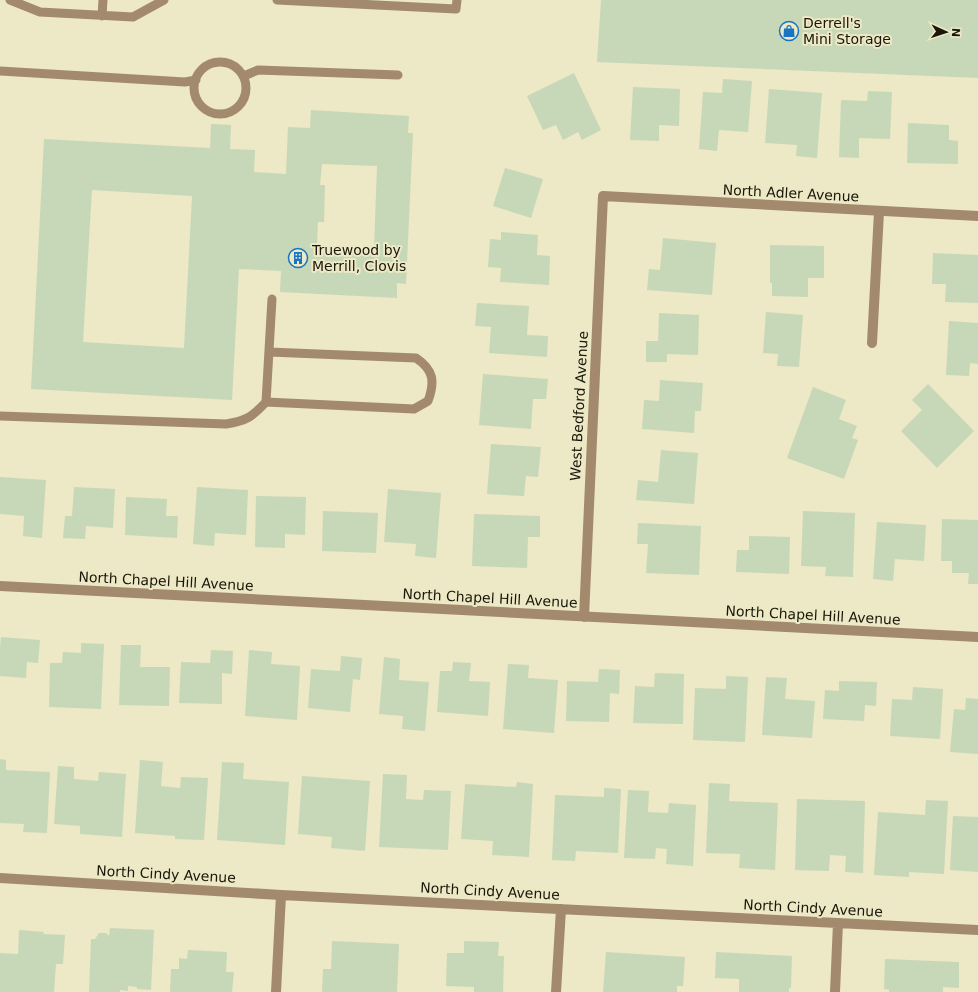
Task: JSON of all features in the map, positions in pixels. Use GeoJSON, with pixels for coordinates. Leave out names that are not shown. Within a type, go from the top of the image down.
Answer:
{"type":"FeatureCollection","features":[{"type":"Feature","properties":{"kind":"street","name":"North Adler Avenue"},"geometry":{"type":"LineString","coordinates":[[603,196],[879,212],[978,216]]}},
{"type":"Feature","properties":{"kind":"street","name":"West Bedford Avenue"},"geometry":{"type":"LineString","coordinates":[[584,617],[603,196]]}},
{"type":"Feature","properties":{"kind":"street"},"geometry":{"type":"LineString","coordinates":[[872,343],[879,212]]}},
{"type":"Feature","properties":{"kind":"street","name":"North Chapel Hill Avenue"},"geometry":{"type":"LineString","coordinates":[[0,586],[978,637]]}},
{"type":"Feature","properties":{"kind":"street","name":"North Cindy Avenue"},"geometry":{"type":"LineString","coordinates":[[0,878],[281,895],[978,930]]}},
{"type":"Feature","properties":{"kind":"street"},"geometry":{"type":"LineString","coordinates":[[276,992],[281,895]]}},
{"type":"Feature","properties":{"kind":"street"},"geometry":{"type":"LineString","coordinates":[[556,992],[561,909]]}},
{"type":"Feature","properties":{"kind":"street"},"geometry":{"type":"LineString","coordinates":[[835,992],[838,923]]}},
{"type":"Feature","properties":{"kind":"lane"},"geometry":{"type":"LineString","coordinates":[[10,0],[40,12],[133,17],[164,0]]}},
{"type":"Feature","properties":{"kind":"lane"},"geometry":{"type":"LineString","coordinates":[[102,16],[103,0]]}},
{"type":"Feature","properties":{"kind":"lane"},"geometry":{"type":"LineString","coordinates":[[277,0],[456,9],[457,0]]}},
{"type":"Feature","properties":{"kind":"lane"},"geometry":{"type":"LineString","coordinates":[[219,62],[231,64],[239,69],[244,76],[247,84],[244,101],[234,110],[222,115],[214,114],[200,105],[195,97],[194,88],[196,80],[200,72],[206,66],[219,62]]}},
{"type":"Feature","properties":{"kind":"lane"},"geometry":{"type":"LineString","coordinates":[[244,76],[258,70],[398,75]]}},
{"type":"Feature","properties":{"kind":"lane"},"geometry":{"type":"LineString","coordinates":[[0,71],[185,82],[196,80]]}},
{"type":"Feature","properties":{"kind":"lane"},"geometry":{"type":"LineString","coordinates":[[0,416],[226,424],[242,422],[256,413],[266,402],[272,299]]}},
{"type":"Feature","properties":{"kind":"lane"},"geometry":{"type":"LineString","coordinates":[[266,402],[414,409],[428,401],[432,389],[431,377],[426,365],[416,358],[269,352]]}},
{"type":"Feature","properties":{"kind":"building","name":"Derrell's Mini Storage"},"geometry":{"type":"Polygon","coordinates":[[[601,0],[978,0],[978,78],[597,62],[601,0]]]}},
{"type":"Feature","properties":{"kind":"building"},"geometry":{"type":"Polygon","coordinates":[[[574,73],[601,130],[582,140],[578,132],[563,140],[556,125],[543,130],[527,96],[574,73]]]}},
{"type":"Feature","properties":{"kind":"building"},"geometry":{"type":"Polygon","coordinates":[[[723,79],[752,81],[748,132],[719,130],[717,151],[699,149],[703,92],[722,93],[723,79]]]}},
{"type":"Feature","properties":{"kind":"building"},"geometry":{"type":"Polygon","coordinates":[[[633,87],[680,89],[679,126],[659,125],[659,141],[630,140],[633,87]]]}},
{"type":"Feature","properties":{"kind":"building"},"geometry":{"type":"Polygon","coordinates":[[[769,89],[822,93],[817,158],[796,156],[797,145],[765,143],[769,89]]]}},
{"type":"Feature","properties":{"kind":"building"},"geometry":{"type":"Polygon","coordinates":[[[868,91],[892,92],[890,139],[859,138],[859,158],[839,157],[841,100],[867,101],[868,91]]]}},
{"type":"Feature","properties":{"kind":"building","name":"Truewood by Merrill, Clovis"},"geometry":{"type":"Polygon","coordinates":[[[311,110],[409,116],[408,133],[413,133],[406,284],[397,283],[397,298],[280,292],[281,271],[239,269],[232,400],[31,389],[44,139],[210,148],[211,124],[231,125],[230,149],[255,150],[254,172],[286,174],[288,127],[310,128],[311,110]],[[322,164],[320,185],[325,185],[324,222],[318,222],[317,246],[374,248],[377,166],[322,164]],[[92,190],[83,342],[184,348],[192,196],[92,190]]]}},
{"type":"Feature","properties":{"kind":"building"},"geometry":{"type":"Polygon","coordinates":[[[908,123],[949,125],[949,140],[958,141],[958,164],[907,163],[908,123]]]}},
{"type":"Feature","properties":{"kind":"building"},"geometry":{"type":"Polygon","coordinates":[[[505,168],[543,179],[531,218],[493,206],[505,168]]]}},
{"type":"Feature","properties":{"kind":"building"},"geometry":{"type":"Polygon","coordinates":[[[501,232],[538,235],[537,255],[550,256],[549,285],[500,282],[501,268],[488,267],[490,239],[501,240],[501,232]]]}},
{"type":"Feature","properties":{"kind":"building"},"geometry":{"type":"Polygon","coordinates":[[[663,238],[716,243],[712,295],[647,290],[649,269],[660,270],[663,238]]]}},
{"type":"Feature","properties":{"kind":"building"},"geometry":{"type":"Polygon","coordinates":[[[770,245],[824,246],[824,278],[808,278],[808,297],[772,296],[772,283],[770,283],[770,245]]]}},
{"type":"Feature","properties":{"kind":"building"},"geometry":{"type":"Polygon","coordinates":[[[933,253],[978,255],[978,303],[945,302],[946,284],[932,284],[933,253]]]}},
{"type":"Feature","properties":{"kind":"building"},"geometry":{"type":"Polygon","coordinates":[[[477,303],[529,306],[527,335],[548,336],[547,357],[489,353],[491,327],[475,326],[477,303]]]}},
{"type":"Feature","properties":{"kind":"building"},"geometry":{"type":"Polygon","coordinates":[[[766,312],[803,315],[799,367],[777,366],[778,354],[763,353],[766,312]]]}},
{"type":"Feature","properties":{"kind":"building"},"geometry":{"type":"Polygon","coordinates":[[[659,313],[699,315],[698,355],[667,354],[667,362],[646,362],[646,341],[658,341],[659,313]]]}},
{"type":"Feature","properties":{"kind":"building"},"geometry":{"type":"Polygon","coordinates":[[[949,321],[978,323],[978,364],[970,363],[969,376],[946,375],[949,321]]]}},
{"type":"Feature","properties":{"kind":"building"},"geometry":{"type":"Polygon","coordinates":[[[483,374],[548,379],[546,399],[533,399],[531,429],[479,425],[483,374]]]}},
{"type":"Feature","properties":{"kind":"building"},"geometry":{"type":"Polygon","coordinates":[[[660,380],[703,383],[701,411],[695,411],[694,433],[642,429],[644,400],[659,401],[660,380]]]}},
{"type":"Feature","properties":{"kind":"building"},"geometry":{"type":"Polygon","coordinates":[[[928,384],[974,431],[937,468],[901,431],[922,410],[912,400],[928,384]]]}},
{"type":"Feature","properties":{"kind":"building"},"geometry":{"type":"Polygon","coordinates":[[[813,387],[846,400],[839,419],[857,426],[852,438],[858,440],[844,479],[787,458],[813,387]]]}},
{"type":"Feature","properties":{"kind":"building"},"geometry":{"type":"Polygon","coordinates":[[[491,444],[541,447],[538,477],[526,476],[524,496],[487,494],[491,444]]]}},
{"type":"Feature","properties":{"kind":"building"},"geometry":{"type":"Polygon","coordinates":[[[661,450],[698,453],[694,504],[636,500],[638,480],[658,482],[661,450]]]}},
{"type":"Feature","properties":{"kind":"building"},"geometry":{"type":"Polygon","coordinates":[[[0,477],[46,480],[42,538],[23,536],[24,516],[0,514],[0,477]]]}},
{"type":"Feature","properties":{"kind":"building"},"geometry":{"type":"Polygon","coordinates":[[[74,487],[115,489],[113,528],[86,526],[85,539],[63,538],[65,516],[72,516],[74,487]]]}},
{"type":"Feature","properties":{"kind":"building"},"geometry":{"type":"Polygon","coordinates":[[[197,487],[248,490],[246,535],[215,533],[214,546],[193,544],[197,487]]]}},
{"type":"Feature","properties":{"kind":"building"},"geometry":{"type":"Polygon","coordinates":[[[388,489],[441,493],[436,558],[415,556],[416,544],[384,542],[388,489]]]}},
{"type":"Feature","properties":{"kind":"building"},"geometry":{"type":"Polygon","coordinates":[[[256,496],[306,497],[305,535],[285,534],[285,548],[255,547],[256,496]]]}},
{"type":"Feature","properties":{"kind":"building"},"geometry":{"type":"Polygon","coordinates":[[[126,497],[167,499],[166,516],[178,516],[177,538],[125,535],[126,497]]]}},
{"type":"Feature","properties":{"kind":"building"},"geometry":{"type":"Polygon","coordinates":[[[323,511],[378,513],[376,553],[322,551],[323,511]]]}},
{"type":"Feature","properties":{"kind":"building"},"geometry":{"type":"Polygon","coordinates":[[[803,511],[855,513],[853,577],[825,576],[826,567],[801,566],[803,511]]]}},
{"type":"Feature","properties":{"kind":"building"},"geometry":{"type":"Polygon","coordinates":[[[474,514],[540,516],[540,537],[528,537],[527,568],[472,566],[474,514]]]}},
{"type":"Feature","properties":{"kind":"building"},"geometry":{"type":"Polygon","coordinates":[[[942,519],[978,520],[978,584],[968,584],[969,573],[952,573],[952,561],[941,561],[942,519]]]}},
{"type":"Feature","properties":{"kind":"building"},"geometry":{"type":"Polygon","coordinates":[[[877,522],[926,525],[924,561],[895,559],[893,581],[873,579],[877,522]]]}},
{"type":"Feature","properties":{"kind":"building"},"geometry":{"type":"Polygon","coordinates":[[[638,523],[701,526],[699,575],[646,573],[648,544],[637,544],[638,523]]]}},
{"type":"Feature","properties":{"kind":"building"},"geometry":{"type":"Polygon","coordinates":[[[749,536],[790,537],[789,574],[736,572],[737,550],[749,550],[749,536]]]}},
{"type":"Feature","properties":{"kind":"building"},"geometry":{"type":"Polygon","coordinates":[[[1,637],[40,640],[38,663],[27,662],[26,678],[0,676],[1,637]]]}},
{"type":"Feature","properties":{"kind":"building"},"geometry":{"type":"Polygon","coordinates":[[[81,643],[104,644],[101,709],[49,707],[50,663],[62,663],[63,652],[81,653],[81,643]]]}},
{"type":"Feature","properties":{"kind":"building"},"geometry":{"type":"Polygon","coordinates":[[[121,645],[141,645],[140,667],[170,667],[169,706],[119,705],[121,645]]]}},
{"type":"Feature","properties":{"kind":"building"},"geometry":{"type":"Polygon","coordinates":[[[211,650],[233,651],[232,674],[222,673],[222,704],[179,703],[181,662],[210,663],[211,650]]]}},
{"type":"Feature","properties":{"kind":"building"},"geometry":{"type":"Polygon","coordinates":[[[249,650],[272,652],[271,664],[300,666],[297,720],[245,716],[249,650]]]}},
{"type":"Feature","properties":{"kind":"building"},"geometry":{"type":"Polygon","coordinates":[[[341,656],[362,658],[360,680],[353,679],[350,712],[308,708],[311,669],[340,671],[341,656]]]}},
{"type":"Feature","properties":{"kind":"building"},"geometry":{"type":"Polygon","coordinates":[[[384,657],[400,659],[399,680],[429,682],[425,731],[402,729],[403,716],[379,714],[384,657]]]}},
{"type":"Feature","properties":{"kind":"building"},"geometry":{"type":"Polygon","coordinates":[[[453,662],[471,663],[469,681],[490,682],[488,716],[437,712],[440,671],[452,671],[453,662]]]}},
{"type":"Feature","properties":{"kind":"building"},"geometry":{"type":"Polygon","coordinates":[[[508,664],[529,665],[528,678],[558,680],[554,733],[503,729],[508,664]]]}},
{"type":"Feature","properties":{"kind":"building"},"geometry":{"type":"Polygon","coordinates":[[[599,669],[620,670],[619,694],[610,693],[609,722],[566,721],[567,681],[598,682],[599,669]]]}},
{"type":"Feature","properties":{"kind":"building"},"geometry":{"type":"Polygon","coordinates":[[[655,673],[684,674],[683,724],[633,723],[635,686],[654,687],[655,673]]]}},
{"type":"Feature","properties":{"kind":"building"},"geometry":{"type":"Polygon","coordinates":[[[726,676],[748,677],[745,742],[693,740],[695,688],[726,689],[726,676]]]}},
{"type":"Feature","properties":{"kind":"building"},"geometry":{"type":"Polygon","coordinates":[[[766,677],[787,678],[785,699],[815,701],[812,738],[762,735],[766,677]]]}},
{"type":"Feature","properties":{"kind":"building"},"geometry":{"type":"Polygon","coordinates":[[[839,681],[877,682],[876,706],[865,705],[864,721],[823,719],[825,690],[839,691],[839,681]]]}},
{"type":"Feature","properties":{"kind":"building"},"geometry":{"type":"Polygon","coordinates":[[[913,687],[943,689],[940,739],[890,736],[892,699],[912,700],[913,687]]]}},
{"type":"Feature","properties":{"kind":"building"},"geometry":{"type":"Polygon","coordinates":[[[966,698],[978,699],[978,754],[950,752],[954,709],[965,710],[966,698]]]}},
{"type":"Feature","properties":{"kind":"building"},"geometry":{"type":"Polygon","coordinates":[[[0,759],[6,760],[6,770],[50,772],[47,833],[23,832],[24,824],[0,823],[0,759]]]}},
{"type":"Feature","properties":{"kind":"building"},"geometry":{"type":"Polygon","coordinates":[[[140,760],[163,762],[161,786],[180,788],[181,777],[208,778],[204,840],[175,839],[175,836],[135,833],[140,760]]]}},
{"type":"Feature","properties":{"kind":"building"},"geometry":{"type":"Polygon","coordinates":[[[222,762],[244,763],[243,779],[289,782],[285,845],[217,840],[222,762]]]}},
{"type":"Feature","properties":{"kind":"building"},"geometry":{"type":"Polygon","coordinates":[[[58,766],[74,767],[74,779],[98,781],[99,772],[126,774],[122,837],[80,834],[80,826],[54,824],[58,766]]]}},
{"type":"Feature","properties":{"kind":"building"},"geometry":{"type":"Polygon","coordinates":[[[383,774],[407,775],[406,799],[423,800],[424,790],[451,791],[448,850],[379,847],[383,774]]]}},
{"type":"Feature","properties":{"kind":"building"},"geometry":{"type":"Polygon","coordinates":[[[302,776],[370,781],[365,851],[331,848],[332,837],[298,834],[302,776]]]}},
{"type":"Feature","properties":{"kind":"building"},"geometry":{"type":"Polygon","coordinates":[[[517,782],[533,784],[529,857],[492,855],[493,841],[461,839],[465,784],[516,787],[517,782]]]}},
{"type":"Feature","properties":{"kind":"building"},"geometry":{"type":"Polygon","coordinates":[[[709,783],[730,784],[729,801],[778,803],[775,870],[739,868],[740,854],[706,853],[709,783]]]}},
{"type":"Feature","properties":{"kind":"building"},"geometry":{"type":"Polygon","coordinates":[[[604,788],[621,789],[618,853],[576,851],[575,861],[552,860],[555,795],[604,797],[604,788]]]}},
{"type":"Feature","properties":{"kind":"building"},"geometry":{"type":"Polygon","coordinates":[[[628,790],[649,791],[648,812],[668,813],[669,803],[696,805],[693,866],[666,864],[667,849],[656,848],[655,859],[624,858],[628,790]]]}},
{"type":"Feature","properties":{"kind":"building"},"geometry":{"type":"Polygon","coordinates":[[[797,799],[865,801],[863,873],[845,872],[846,856],[830,855],[829,871],[795,870],[797,799]]]}},
{"type":"Feature","properties":{"kind":"building"},"geometry":{"type":"Polygon","coordinates":[[[926,800],[948,801],[944,874],[909,872],[909,877],[874,875],[878,812],[925,815],[926,800]]]}},
{"type":"Feature","properties":{"kind":"building"},"geometry":{"type":"Polygon","coordinates":[[[953,816],[978,817],[978,872],[950,870],[953,816]]]}},
{"type":"Feature","properties":{"kind":"building"},"geometry":{"type":"Polygon","coordinates":[[[110,928],[154,930],[151,990],[137,989],[137,987],[128,986],[128,991],[120,990],[120,992],[89,992],[91,939],[95,939],[99,933],[106,933],[109,936],[110,928]]]}},
{"type":"Feature","properties":{"kind":"building"},"geometry":{"type":"Polygon","coordinates":[[[19,930],[44,932],[43,934],[65,935],[63,964],[56,964],[54,992],[0,992],[0,953],[18,954],[19,930]]]}},
{"type":"Feature","properties":{"kind":"building"},"geometry":{"type":"Polygon","coordinates":[[[332,941],[399,944],[397,992],[322,992],[323,969],[331,969],[332,941]]]}},
{"type":"Feature","properties":{"kind":"building"},"geometry":{"type":"Polygon","coordinates":[[[464,941],[499,942],[498,956],[504,956],[503,992],[474,992],[474,987],[446,986],[447,953],[464,953],[464,941]]]}},
{"type":"Feature","properties":{"kind":"building"},"geometry":{"type":"Polygon","coordinates":[[[188,950],[227,952],[226,972],[234,972],[232,992],[170,992],[171,969],[179,969],[179,958],[187,959],[188,950]]]}},
{"type":"Feature","properties":{"kind":"building"},"geometry":{"type":"Polygon","coordinates":[[[606,952],[685,957],[683,986],[677,986],[677,992],[603,992],[606,952]]]}},
{"type":"Feature","properties":{"kind":"building"},"geometry":{"type":"Polygon","coordinates":[[[716,952],[792,956],[791,988],[789,988],[789,992],[739,992],[739,979],[715,978],[716,952]]]}},
{"type":"Feature","properties":{"kind":"building"},"geometry":{"type":"Polygon","coordinates":[[[885,959],[959,962],[959,988],[943,987],[943,992],[889,992],[889,990],[884,989],[885,959]]]}},
{"type":"Feature","properties":{"kind":"place","name":"Derrell's Mini Storage"},"geometry":{"type":"Point","coordinates":[789,31]}},
{"type":"Feature","properties":{"kind":"place","name":"Truewood by Merrill, Clovis"},"geometry":{"type":"Point","coordinates":[298,258]}}]}
